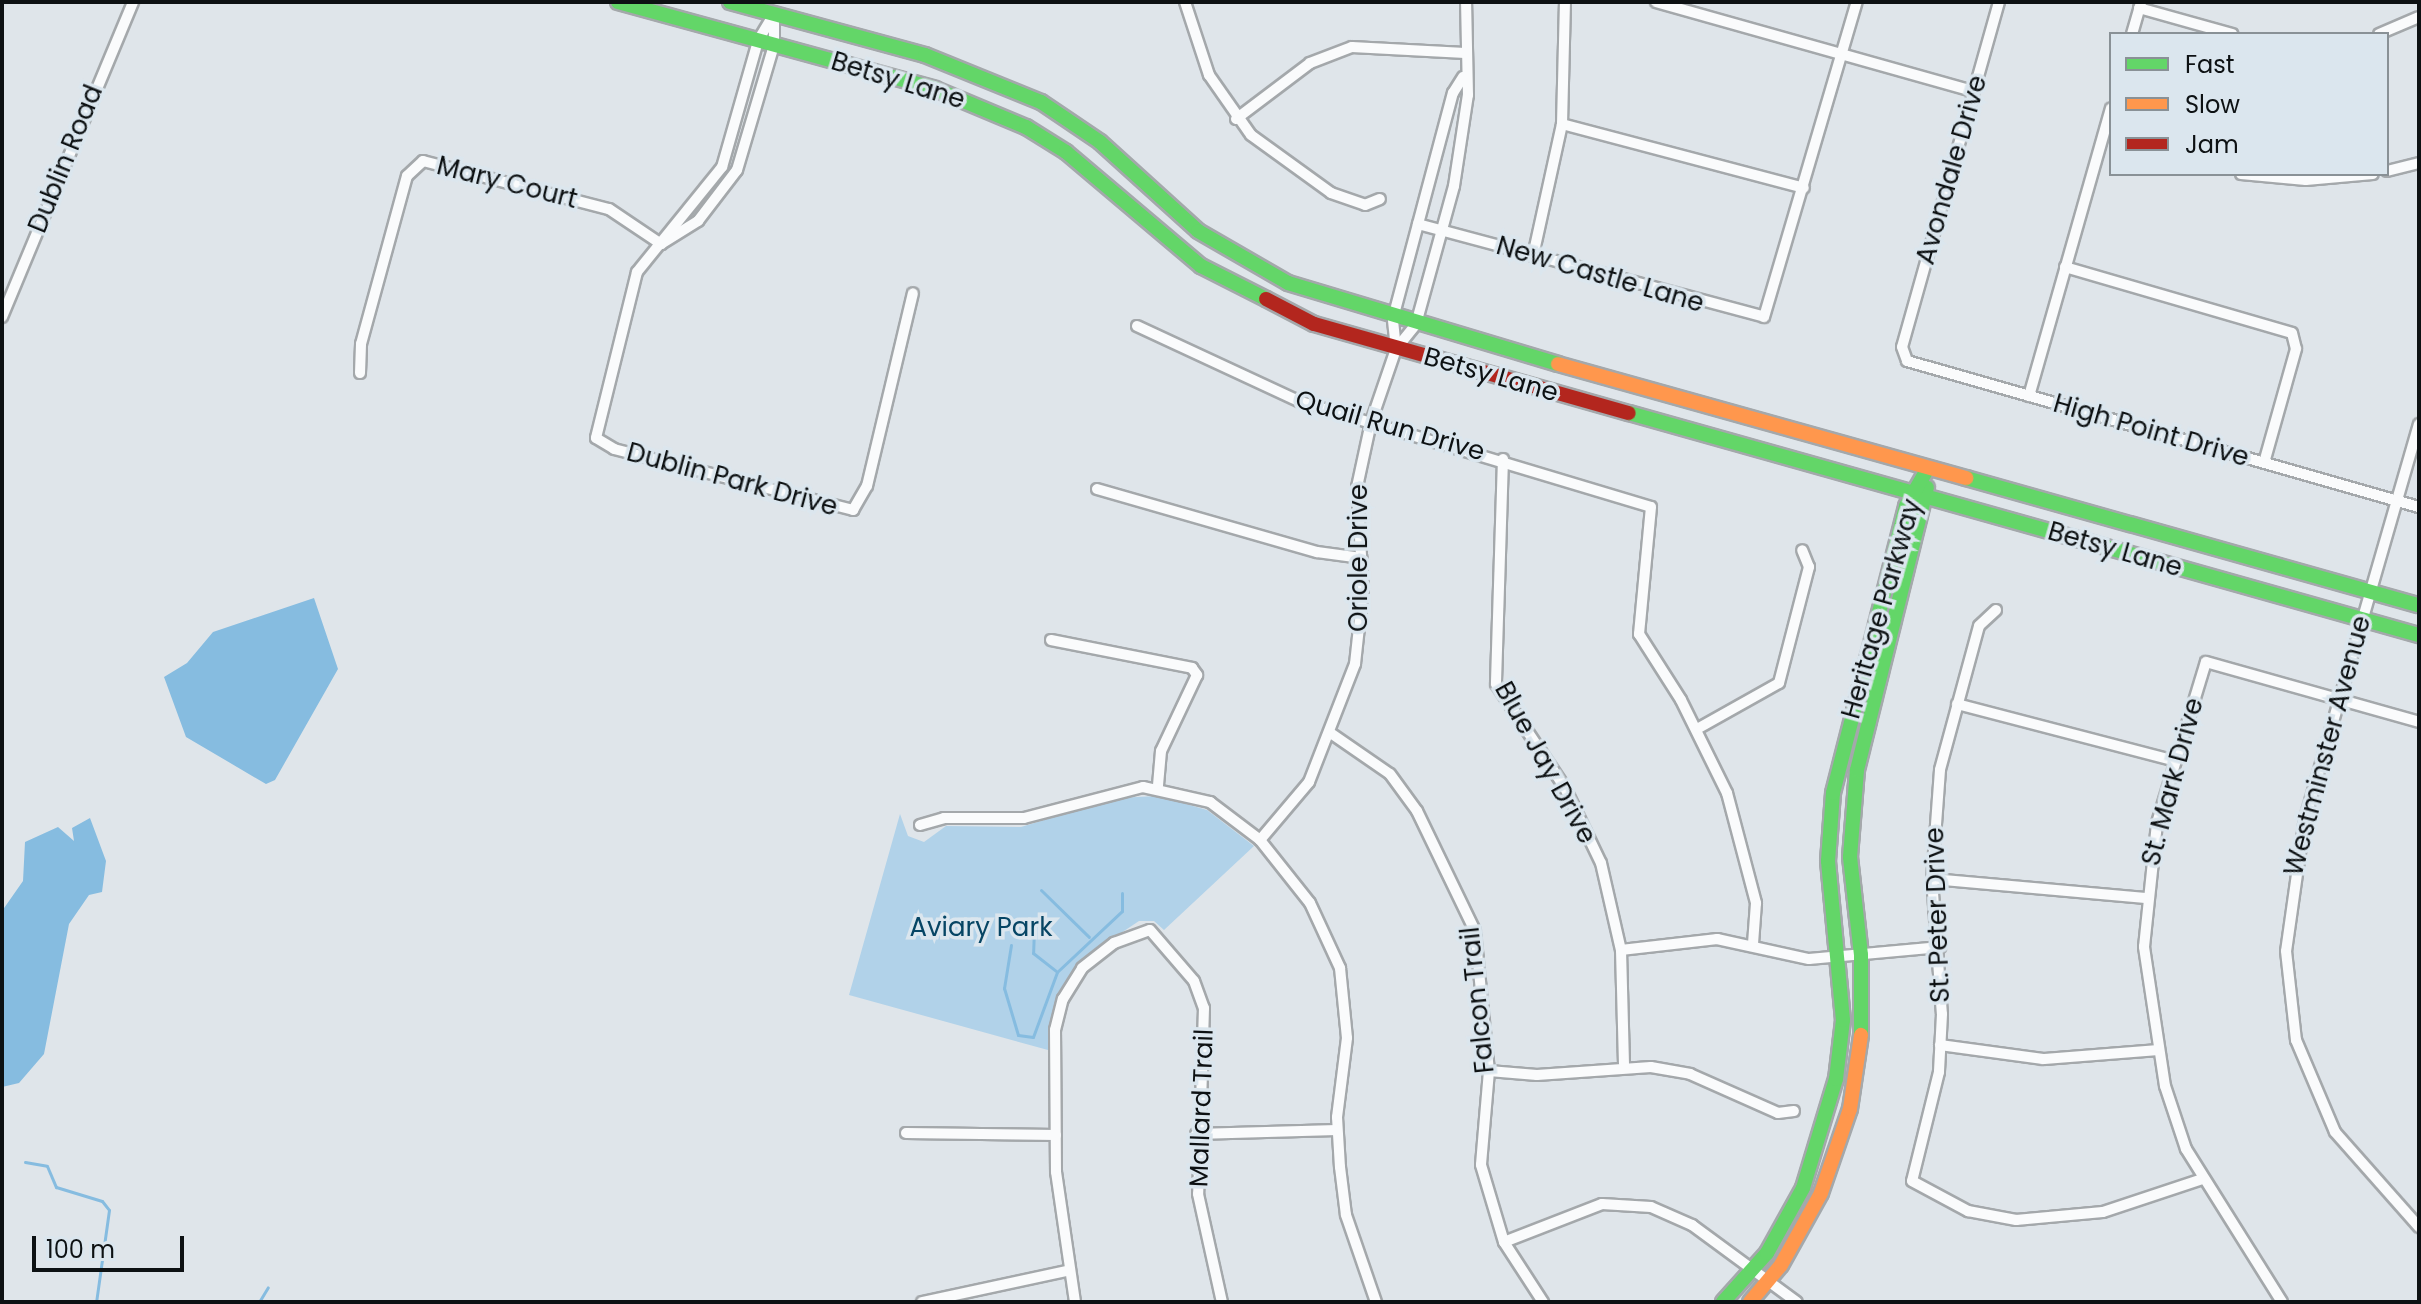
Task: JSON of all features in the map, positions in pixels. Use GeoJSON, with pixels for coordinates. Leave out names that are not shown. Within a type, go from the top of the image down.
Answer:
{"type":"FeatureCollection","features":[{"type":"Feature","properties":{"kind":"main road","name":"Betsy Lane"},"geometry":{"type":"LineString","coordinates":[[730,2],[985,75],[1100,142],[1198,231],[1241,259],[1288,283],[1393,318],[2419,605]]}},
{"type":"Feature","properties":{"kind":"main road","name":"Betsy Lane"},"geometry":{"type":"LineString","coordinates":[[628,3],[935,89],[1026,127],[1066,152],[1162,240],[1235,287],[1294,316],[1396,349],[2419,635]]}},
{"type":"Feature","properties":{"kind":"main road","name":"Heritage Parkway"},"geometry":{"type":"LineString","coordinates":[[1723,1302],[1752,1270],[1803,1188],[1819,1142],[1840,1049],[1839,957],[1828,861],[1833,793],[1928,468]]}},
{"type":"Feature","properties":{"kind":"main road","name":"Heritage Parkway"},"geometry":{"type":"LineString","coordinates":[[1750,1302],[1768,1283],[1821,1193],[1850,1109],[1861,1039],[1861,955],[1850,857],[1857,770],[1920,496]]}},
{"type":"Feature","properties":{"kind":"main road"},"geometry":{"type":"LineString","coordinates":[[2115,550],[2122,523]]}},
{"type":"Feature","properties":{"kind":"street","name":"Dublin Road"},"geometry":{"type":"LineString","coordinates":[[2,317],[133,2]]}},
{"type":"Feature","properties":{"kind":"street"},"geometry":{"type":"LineString","coordinates":[[1185,2],[1199,52],[1236,119],[1314,184],[1365,205],[1380,199]]}},
{"type":"Feature","properties":{"kind":"street","name":"Oriole Drive"},"geometry":{"type":"LineString","coordinates":[[1260,840],[1302,794],[1332,734],[1359,642],[1362,558],[1357,487],[1371,422],[1396,349],[1416,324],[1442,231],[1466,126],[1463,77],[1466,2]]}},
{"type":"Feature","properties":{"kind":"street"},"geometry":{"type":"LineString","coordinates":[[1533,256],[1562,124],[1565,2]]}},
{"type":"Feature","properties":{"kind":"street"},"geometry":{"type":"LineString","coordinates":[[1656,2],[1973,91]]}},
{"type":"Feature","properties":{"kind":"street"},"geometry":{"type":"LineString","coordinates":[[1562,124],[1804,188],[1857,2]]}},
{"type":"Feature","properties":{"kind":"street","name":"Avondale Drive"},"geometry":{"type":"LineString","coordinates":[[1905,337],[1999,2]]}},
{"type":"Feature","properties":{"kind":"street"},"geometry":{"type":"LineString","coordinates":[[2133,32],[2140,5],[2226,32]]}},
{"type":"Feature","properties":{"kind":"street","name":"Dublin Park Drive"},"geometry":{"type":"LineString","coordinates":[[774,14],[758,41],[717,176],[666,230],[661,244],[633,285],[596,438],[614,449],[841,510],[861,503],[913,293]]}},
{"type":"Feature","properties":{"kind":"street","name":"Dublin Park Drive"},"geometry":{"type":"LineString","coordinates":[[661,244],[698,221],[730,185],[774,45],[774,14]]}},
{"type":"Feature","properties":{"kind":"street"},"geometry":{"type":"LineString","coordinates":[[2384,32],[2419,17]]}},
{"type":"Feature","properties":{"kind":"street"},"geometry":{"type":"LineString","coordinates":[[1236,119],[1310,63],[1352,47],[1465,53]]}},
{"type":"Feature","properties":{"kind":"street","name":"Oriole Drive"},"geometry":{"type":"LineString","coordinates":[[1396,349],[1393,318],[1463,77]]}},
{"type":"Feature","properties":{"kind":"street"},"geometry":{"type":"LineString","coordinates":[[742,99],[758,103]]}},
{"type":"Feature","properties":{"kind":"street"},"geometry":{"type":"LineString","coordinates":[[2029,396],[2065,267],[2107,139]]}},
{"type":"Feature","properties":{"kind":"street","name":"Mary Court"},"geometry":{"type":"LineString","coordinates":[[360,373],[361,344],[407,176],[423,161],[609,209],[661,244]]}},
{"type":"Feature","properties":{"kind":"street"},"geometry":{"type":"LineString","coordinates":[[2389,170],[2419,163]]}},
{"type":"Feature","properties":{"kind":"street"},"geometry":{"type":"LineString","coordinates":[[717,176],[730,185]]}},
{"type":"Feature","properties":{"kind":"street"},"geometry":{"type":"LineString","coordinates":[[2263,176],[2306,180],[2351,176]]}},
{"type":"Feature","properties":{"kind":"street","name":"New Castle Lane"},"geometry":{"type":"LineString","coordinates":[[1418,224],[1752,318],[1764,317],[1773,300],[1804,188]]}},
{"type":"Feature","properties":{"kind":"street"},"geometry":{"type":"LineString","coordinates":[[2065,267],[2288,330],[2296,337],[2295,356],[2264,463]]}},
{"type":"Feature","properties":{"kind":"street","name":"Quail Run Drive"},"geometry":{"type":"LineString","coordinates":[[1137,326],[1220,370],[1371,422],[1503,459],[1651,507],[1639,634],[1697,729]]}},
{"type":"Feature","properties":{"kind":"street","name":"High Point Drive"},"geometry":{"type":"LineString","coordinates":[[1905,337],[1902,352],[1911,363],[2419,507]]}},
{"type":"Feature","properties":{"kind":"street","name":"Westminster Avenue"},"geometry":{"type":"LineString","coordinates":[[2419,424],[2369,591],[2290,887],[2286,951],[2296,1040],[2335,1132],[2419,1227]]}},
{"type":"Feature","properties":{"kind":"street","name":"Blue Jay Drive"},"geometry":{"type":"LineString","coordinates":[[1503,459],[1496,684],[1565,788],[1601,863],[1621,950],[1624,1064]]}},
{"type":"Feature","properties":{"kind":"street"},"geometry":{"type":"LineString","coordinates":[[1097,489],[1317,552],[1362,558]]}},
{"type":"Feature","properties":{"kind":"street"},"geometry":{"type":"LineString","coordinates":[[1753,944],[1756,903],[1749,863],[1697,729],[1779,683],[1809,567],[1802,550]]}},
{"type":"Feature","properties":{"kind":"street","name":"St. Peter Drive"},"geometry":{"type":"LineString","coordinates":[[1996,610],[1979,626],[1940,770],[1932,879],[1940,947],[1940,1045],[1912,1181],[1968,1211],[2016,1220],[2103,1212],[2202,1179]]}},
{"type":"Feature","properties":{"kind":"street"},"geometry":{"type":"LineString","coordinates":[[1051,640],[1192,668],[1197,675],[1161,751],[1158,788]]}},
{"type":"Feature","properties":{"kind":"street","name":"St. Mark Drive"},"geometry":{"type":"LineString","coordinates":[[2282,1302],[2186,1149],[2157,1050],[2144,947],[2146,898],[2157,823],[2206,662],[2341,702]]}},
{"type":"Feature","properties":{"kind":"street"},"geometry":{"type":"LineString","coordinates":[[2341,702],[2419,722]]}},
{"type":"Feature","properties":{"kind":"street"},"geometry":{"type":"LineString","coordinates":[[1957,704],[2176,761]]}},
{"type":"Feature","properties":{"kind":"street","name":"Falcon Trail"},"geometry":{"type":"LineString","coordinates":[[1332,734],[1390,774],[1449,867],[1475,931],[1489,1071],[1481,1165],[1504,1242],[1543,1302]]}},
{"type":"Feature","properties":{"kind":"street"},"geometry":{"type":"LineString","coordinates":[[920,825],[944,818],[1024,818],[1117,789],[1158,788],[1222,808],[1260,840],[1310,903],[1340,968],[1347,1038],[1337,1130],[1346,1215],[1376,1302]]}},
{"type":"Feature","properties":{"kind":"street"},"geometry":{"type":"LineString","coordinates":[[1932,879],[2146,898]]}},
{"type":"Feature","properties":{"kind":"street","name":"Mallard Trail"},"geometry":{"type":"LineString","coordinates":[[1056,1135],[1055,1030],[1063,999],[1082,968],[1114,943],[1150,930],[1194,981],[1204,1008],[1196,1134],[1198,1194],[1222,1302]]}},
{"type":"Feature","properties":{"kind":"street"},"geometry":{"type":"LineString","coordinates":[[1621,950],[1717,939],[1753,944],[1777,955],[1839,957],[1940,947]]}},
{"type":"Feature","properties":{"kind":"street"},"geometry":{"type":"LineString","coordinates":[[1940,1045],[2043,1059],[2157,1050]]}},
{"type":"Feature","properties":{"kind":"street"},"geometry":{"type":"LineString","coordinates":[[1489,1071],[1537,1075],[1624,1064],[1690,1074],[1778,1113],[1794,1111]]}},
{"type":"Feature","properties":{"kind":"street"},"geometry":{"type":"LineString","coordinates":[[1196,1134],[1337,1130]]}},
{"type":"Feature","properties":{"kind":"street"},"geometry":{"type":"LineString","coordinates":[[906,1133],[1056,1135],[1067,1271],[1075,1302]]}},
{"type":"Feature","properties":{"kind":"street"},"geometry":{"type":"LineString","coordinates":[[1504,1242],[1602,1204],[1651,1207],[1692,1225],[1797,1302]]}},
{"type":"Feature","properties":{"kind":"street"},"geometry":{"type":"LineString","coordinates":[[922,1302],[1067,1271]]}},
{"type":"Feature","properties":{"kind":"green space","name":"Aviary Park"},"geometry":{"type":"Polygon","coordinates":[[[1158,796],[1207,810],[1254,846],[1164,930],[1154,921],[1139,921],[1082,959],[1058,995],[1048,1050],[849,995],[900,814],[908,836],[924,842],[946,826],[1021,827],[1117,798],[1158,796]]]}},
{"type":"Feature","properties":{"kind":"shaded area"},"geometry":{"type":"Polygon","coordinates":[[[314,598],[338,669],[275,780],[266,784],[186,737],[164,677],[187,663],[213,632],[314,598]]]}},
{"type":"Feature","properties":{"kind":"shaded area"},"geometry":{"type":"Polygon","coordinates":[[[90,818],[106,861],[102,892],[89,895],[69,924],[44,1054],[19,1083],[2,1087],[2,911],[23,881],[25,842],[58,827],[74,841],[72,828],[90,818]]]}},
{"type":"Feature","properties":{"kind":"waterway"},"geometry":{"type":"LineString","coordinates":[[1041,890],[1089,937]]}},
{"type":"Feature","properties":{"kind":"waterway"},"geometry":{"type":"LineString","coordinates":[[1011,945],[1004,988],[1018,1035],[1033,1037],[1057,972],[1122,911],[1122,893]]}},
{"type":"Feature","properties":{"kind":"waterway"},"geometry":{"type":"LineString","coordinates":[[1027,922],[1034,928],[1033,953],[1056,971]]}},
{"type":"Feature","properties":{"kind":"waterway"},"geometry":{"type":"LineString","coordinates":[[25,1162],[47,1166],[56,1187],[102,1201],[109,1210],[96,1302]]}},
{"type":"Feature","properties":{"kind":"waterway"},"geometry":{"type":"LineString","coordinates":[[259,1302],[268,1287]]}},
{"type":"Feature","properties":{"kind":"traffic: fast"},"geometry":{"type":"LineString","coordinates":[[618,2],[935,89],[1026,127],[1066,152],[1201,266],[1266,299]]}},
{"type":"Feature","properties":{"kind":"traffic: fast"},"geometry":{"type":"LineString","coordinates":[[730,2],[925,55],[1041,102],[1100,142],[1198,231],[1288,283],[1558,364]]}},
{"type":"Feature","properties":{"kind":"traffic: fast"},"geometry":{"type":"LineString","coordinates":[[1629,413],[2419,635]]}},
{"type":"Feature","properties":{"kind":"traffic: fast"},"geometry":{"type":"LineString","coordinates":[[1723,1302],[1767,1253],[1803,1188],[1836,1079],[1843,1020],[1828,861],[1833,793],[1906,506],[1928,468]]}},
{"type":"Feature","properties":{"kind":"traffic: fast"},"geometry":{"type":"LineString","coordinates":[[1966,478],[2419,605]]}},
{"type":"Feature","properties":{"kind":"traffic: fast"},"geometry":{"type":"LineString","coordinates":[[1861,1035],[1861,955],[1850,857],[1857,770],[1927,488]]}},
{"type":"Feature","properties":{"kind":"traffic: slow"},"geometry":{"type":"LineString","coordinates":[[1558,364],[1966,478]]}},
{"type":"Feature","properties":{"kind":"traffic: slow"},"geometry":{"type":"LineString","coordinates":[[1750,1302],[1781,1265],[1821,1193],[1850,1109],[1861,1035]]}},
{"type":"Feature","properties":{"kind":"traffic: jam"},"geometry":{"type":"LineString","coordinates":[[1266,299],[1314,324],[1629,413]]}}]}
